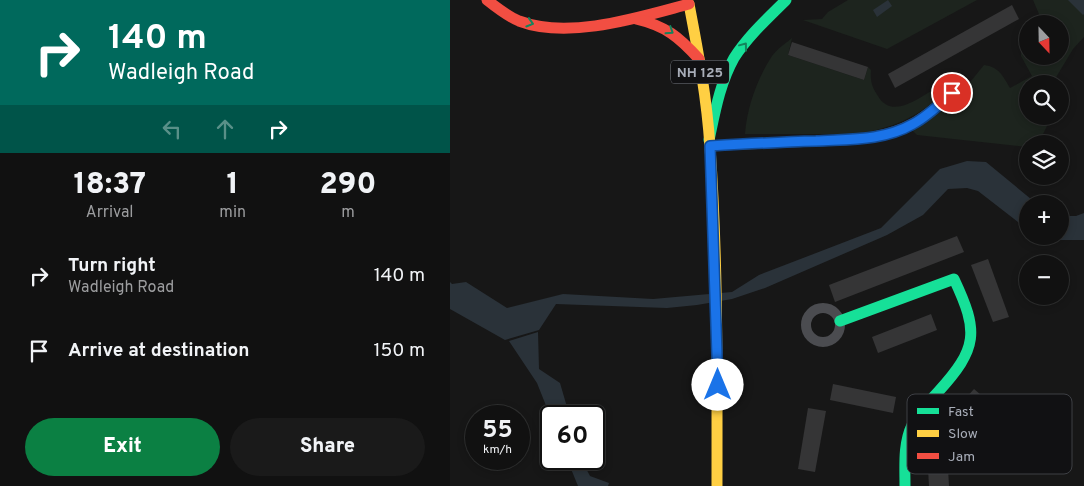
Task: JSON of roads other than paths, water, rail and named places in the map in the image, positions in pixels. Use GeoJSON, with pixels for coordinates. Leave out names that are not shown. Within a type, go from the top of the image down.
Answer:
{"type":"FeatureCollection","features":[{"type":"Feature","properties":{"kind":"main road"},"geometry":{"type":"LineString","coordinates":[[487,0],[508,15],[526,23],[546,28],[566,29],[591,27],[632,18],[688,1]]}},
{"type":"Feature","properties":{"kind":"main road"},"geometry":{"type":"LineString","coordinates":[[709,143],[723,84],[734,59],[746,42],[786,0]]}},
{"type":"Feature","properties":{"kind":"main road","name":"NH 125"},"geometry":{"type":"LineString","coordinates":[[688,1],[699,59],[709,143],[716,291],[717,486]]}},
{"type":"Feature","properties":{"kind":"main road"},"geometry":{"type":"LineString","coordinates":[[632,18],[657,23],[671,30],[699,59]]}},
{"type":"Feature","properties":{"kind":"main road"},"geometry":{"type":"LineString","coordinates":[[840,321],[954,279],[967,308],[972,334],[969,348],[950,378],[936,394]]}},
{"type":"Feature","properties":{"kind":"main road"},"geometry":{"type":"LineString","coordinates":[[905,486],[905,453],[907,444]]}},
{"type":"Feature","properties":{"kind":"street"},"geometry":{"type":"LineString","coordinates":[[709,143],[872,138],[913,125],[952,93]]}}]}
